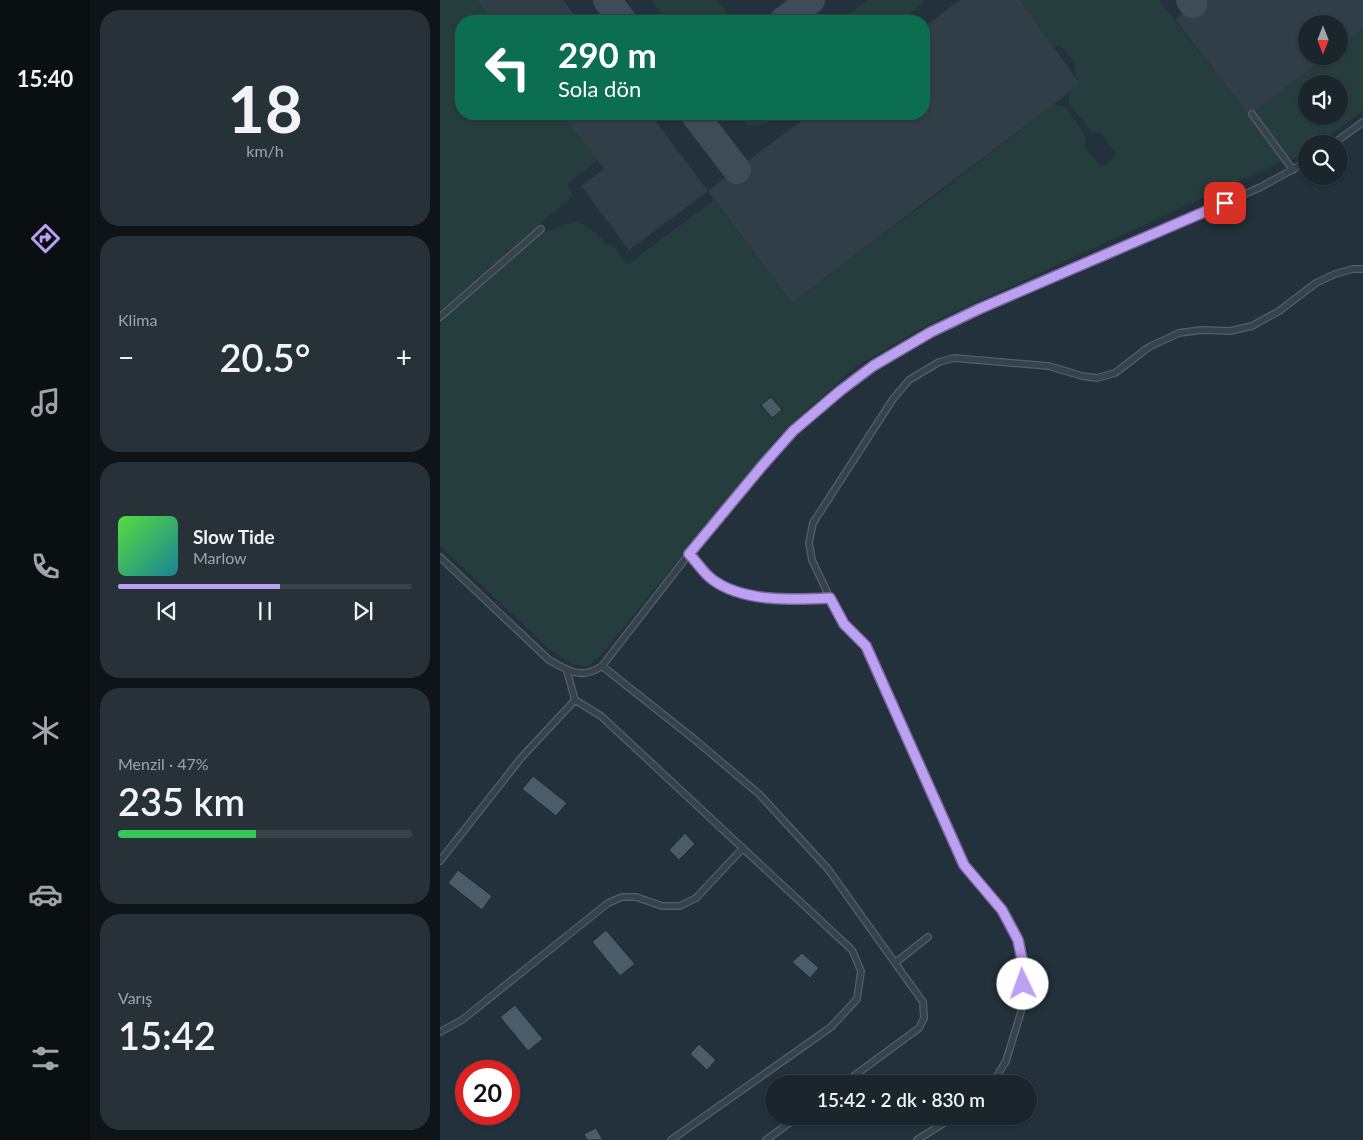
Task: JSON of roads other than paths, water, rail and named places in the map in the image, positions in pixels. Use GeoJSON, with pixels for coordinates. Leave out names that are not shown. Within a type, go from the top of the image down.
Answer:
{"type":"FeatureCollection","features":[{"type":"Feature","properties":{"kind":"lane"},"geometry":{"type":"LineString","coordinates":[[1252,114],[1293,170]]}},
{"type":"Feature","properties":{"kind":"lane"},"geometry":{"type":"LineString","coordinates":[[1345,135],[1363,122]]}},
{"type":"Feature","properties":{"kind":"lane"},"geometry":{"type":"LineString","coordinates":[[440,557],[549,660],[567,671],[583,674],[595,671],[602,666],[689,554],[793,431],[873,366],[931,332],[979,309],[1261,188],[1298,167]]}},
{"type":"Feature","properties":{"kind":"lane"},"geometry":{"type":"LineString","coordinates":[[440,317],[541,229]]}},
{"type":"Feature","properties":{"kind":"lane"},"geometry":{"type":"LineString","coordinates":[[997,1075],[1006,1061],[1021,1012],[1024,969],[1018,940],[1002,910],[964,865],[866,646],[844,624],[830,598],[812,560],[809,543],[813,524],[893,399],[909,380],[939,362],[954,358],[1049,366],[1082,376],[1097,378],[1115,372],[1148,347],[1179,333],[1201,330],[1230,332],[1252,326],[1280,311],[1316,283],[1335,274],[1353,269],[1363,269]]}},
{"type":"Feature","properties":{"kind":"lane"},"geometry":{"type":"LineString","coordinates":[[689,554],[712,580],[741,594],[797,600],[830,598]]}},
{"type":"Feature","properties":{"kind":"lane"},"geometry":{"type":"LineString","coordinates":[[602,666],[694,739],[759,794],[828,869],[923,1002],[924,1018],[919,1028],[855,1075]]}},
{"type":"Feature","properties":{"kind":"lane"},"geometry":{"type":"LineString","coordinates":[[567,671],[575,700],[601,716],[852,950],[861,971],[856,999],[831,1027],[671,1140]]}},
{"type":"Feature","properties":{"kind":"lane"},"geometry":{"type":"LineString","coordinates":[[440,861],[521,758],[575,700]]}},
{"type":"Feature","properties":{"kind":"lane"},"geometry":{"type":"LineString","coordinates":[[440,1032],[462,1020],[608,903],[622,897],[636,897],[662,906],[680,906],[696,898],[742,848]]}},
{"type":"Feature","properties":{"kind":"lane"},"geometry":{"type":"LineString","coordinates":[[895,963],[928,937]]}},
{"type":"Feature","properties":{"kind":"lane"},"geometry":{"type":"LineString","coordinates":[[766,1140],[787,1125]]}},
{"type":"Feature","properties":{"kind":"lane"},"geometry":{"type":"LineString","coordinates":[[918,1140],[941,1125]]}}]}
